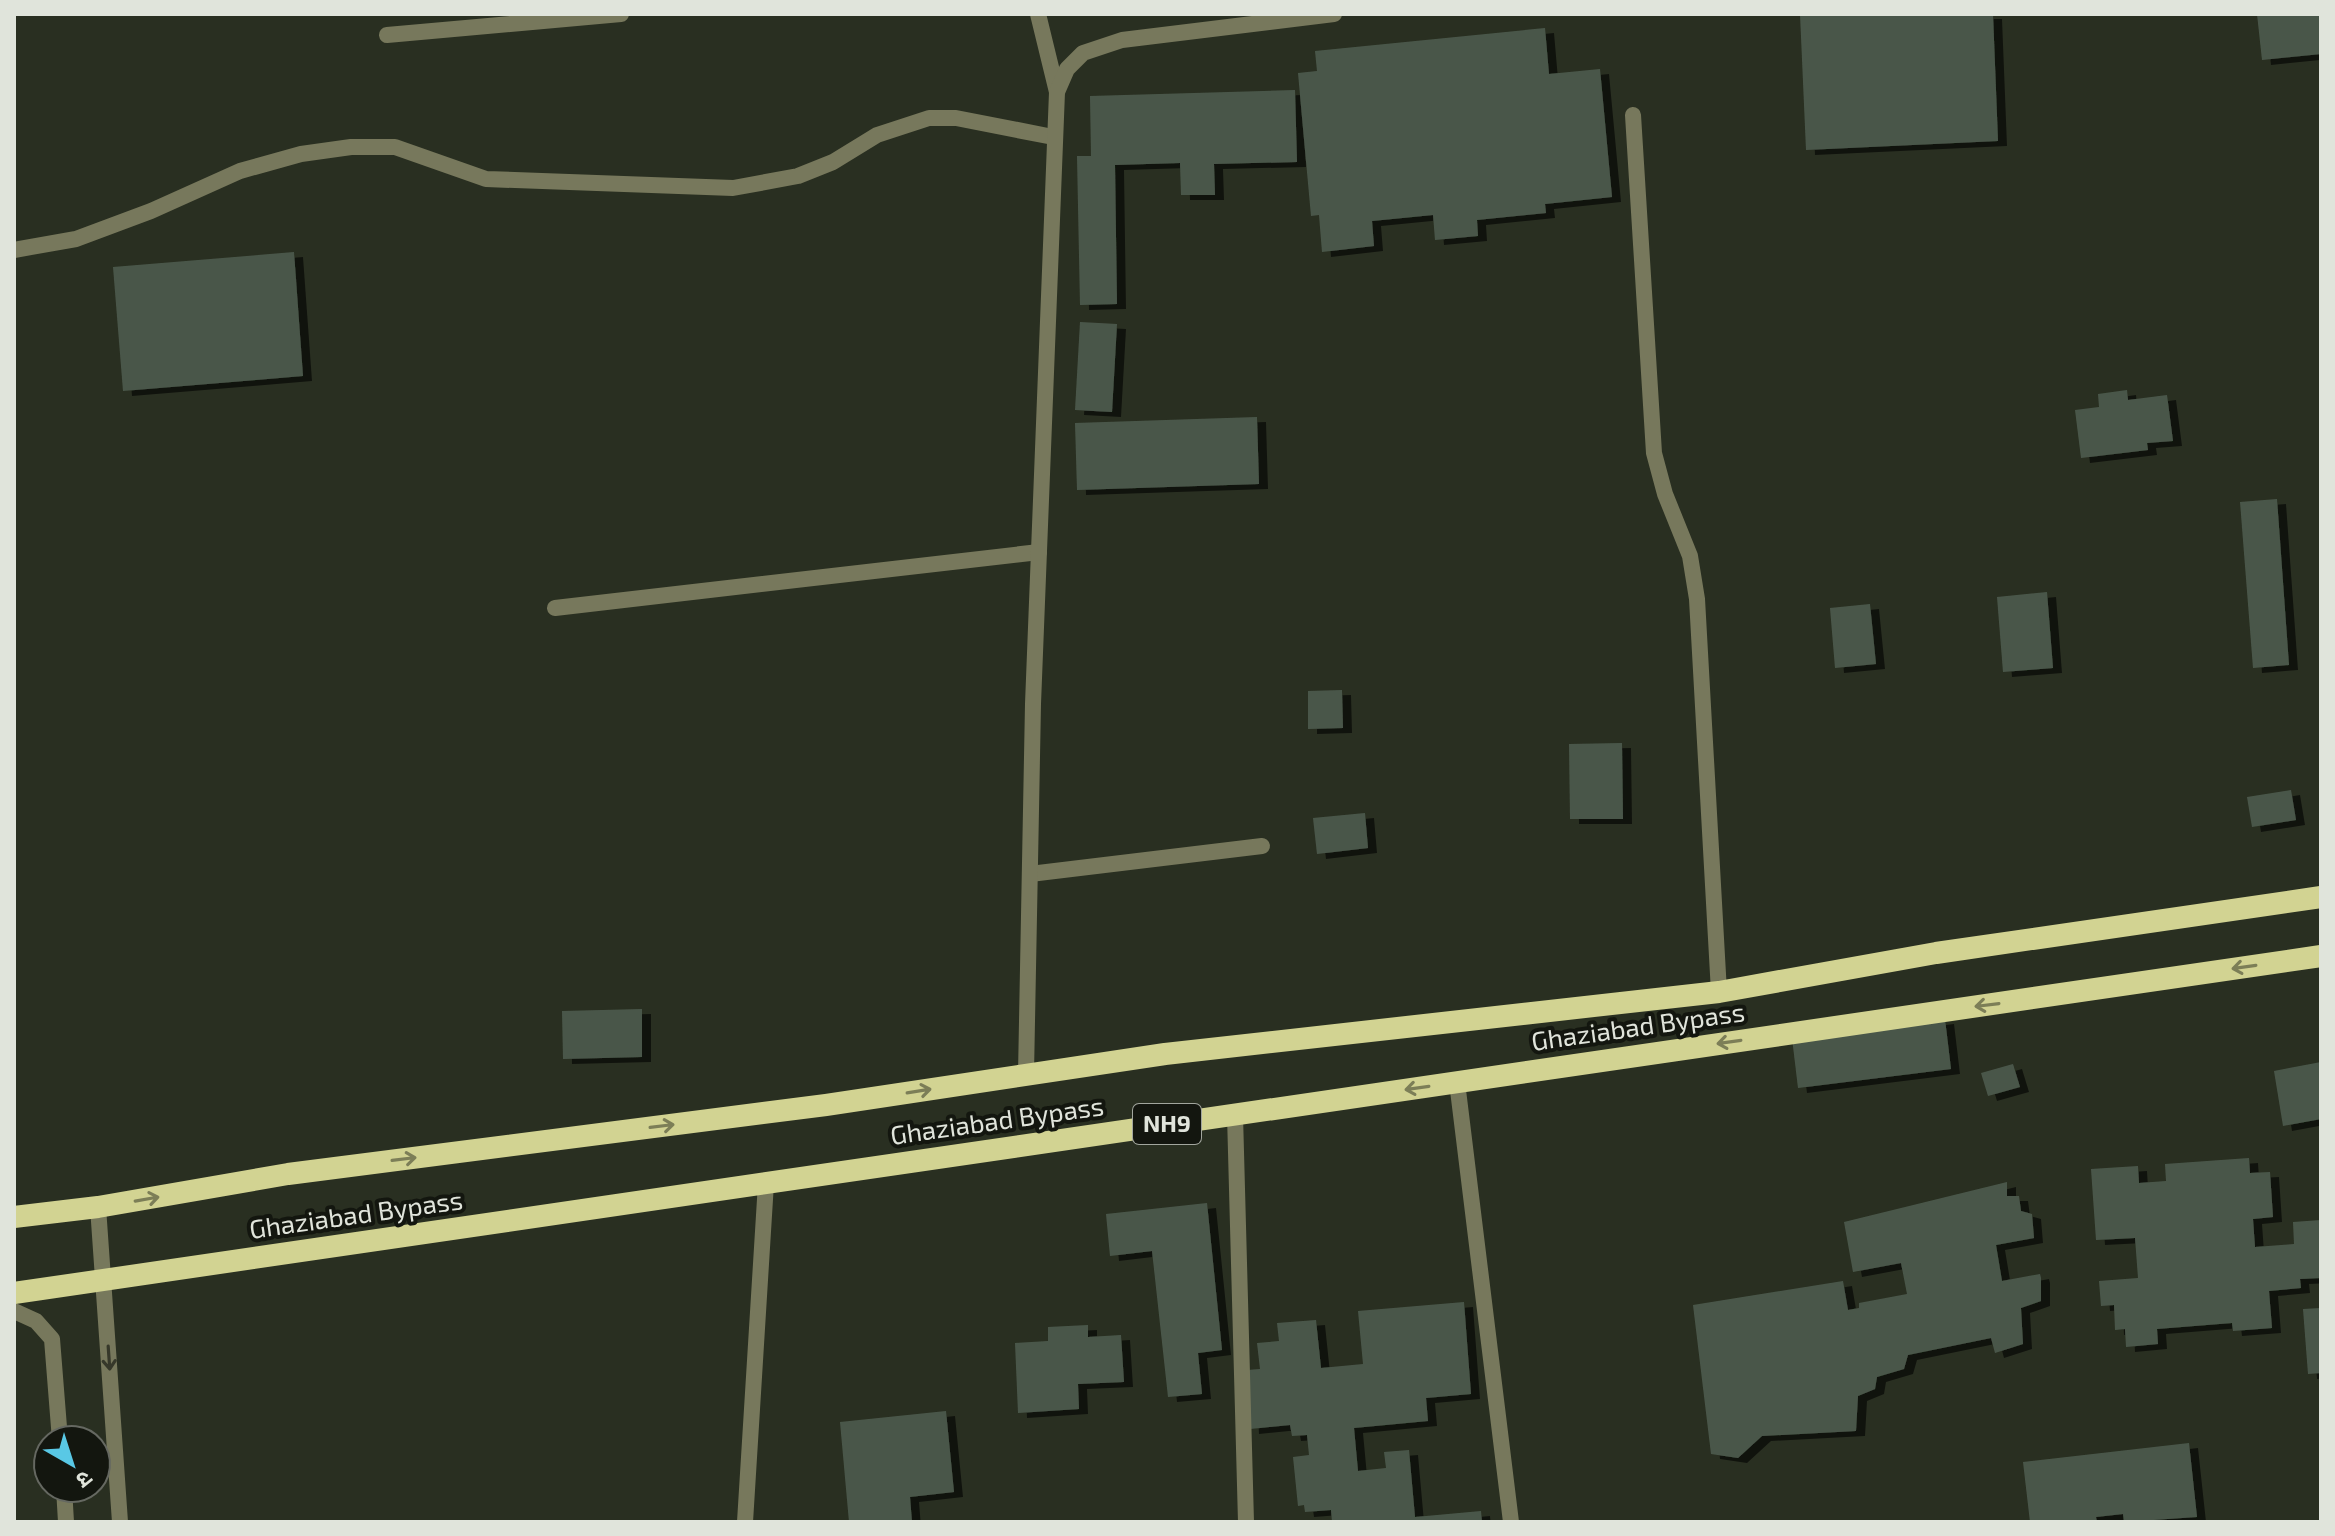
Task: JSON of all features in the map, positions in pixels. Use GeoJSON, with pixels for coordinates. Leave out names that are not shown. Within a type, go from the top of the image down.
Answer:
{"type":"FeatureCollection","features":[{"type":"Feature","properties":{"kind":"highway","name":"Ghaziabad Bypass"},"geometry":{"type":"LineString","coordinates":[[14,1217],[98,1207],[288,1174],[826,1105],[1165,1054],[1719,992],[1936,953],[2321,897]]}},
{"type":"Feature","properties":{"kind":"highway","name":"Ghaziabad Bypass"},"geometry":{"type":"LineString","coordinates":[[14,1293],[2321,956]]}},
{"type":"Feature","properties":{"kind":"street"},"geometry":{"type":"LineString","coordinates":[[387,35],[621,14]]}},
{"type":"Feature","properties":{"kind":"street"},"geometry":{"type":"LineString","coordinates":[[1038,14],[1057,92]]}},
{"type":"Feature","properties":{"kind":"street"},"geometry":{"type":"LineString","coordinates":[[1026,1074],[1039,552],[1057,92],[1067,69],[1083,53],[1122,40],[1334,14]]}},
{"type":"Feature","properties":{"kind":"street"},"geometry":{"type":"LineString","coordinates":[[1633,115],[1654,453],[1665,494],[1690,556],[1697,599],[1719,992]]}},
{"type":"Feature","properties":{"kind":"street"},"geometry":{"type":"LineString","coordinates":[[14,250],[76,239],[151,211],[240,171],[301,154],[351,147],[395,147],[486,179],[733,188],[798,176],[833,162],[877,135],[929,118],[956,118],[1053,137]]}},
{"type":"Feature","properties":{"kind":"street"},"geometry":{"type":"LineString","coordinates":[[555,608],[1039,552]]}},
{"type":"Feature","properties":{"kind":"street"},"geometry":{"type":"LineString","coordinates":[[1030,874],[1262,846]]}},
{"type":"Feature","properties":{"kind":"street"},"geometry":{"type":"LineString","coordinates":[[1457,1082],[1511,1522]]}},
{"type":"Feature","properties":{"kind":"street"},"geometry":{"type":"LineString","coordinates":[[1235,1115],[1246,1522]]}},
{"type":"Feature","properties":{"kind":"street"},"geometry":{"type":"LineString","coordinates":[[745,1522],[766,1183]]}},
{"type":"Feature","properties":{"kind":"street"},"geometry":{"type":"LineString","coordinates":[[98,1207],[120,1522]]}},
{"type":"Feature","properties":{"kind":"street"},"geometry":{"type":"LineString","coordinates":[[14,1311],[36,1321],[52,1339],[59,1424]]}},
{"type":"Feature","properties":{"kind":"building"},"geometry":{"type":"Polygon","coordinates":[[[1800,14],[1993,14],[1998,141],[1806,150],[1800,14]]]}},
{"type":"Feature","properties":{"kind":"building"},"geometry":{"type":"Polygon","coordinates":[[[2257,14],[2321,14],[2321,54],[2262,60],[2257,14]]]}},
{"type":"Feature","properties":{"kind":"building"},"geometry":{"type":"Polygon","coordinates":[[[1545,28],[1549,74],[1600,69],[1612,197],[1545,204],[1546,213],[1477,220],[1478,236],[1435,240],[1433,215],[1372,221],[1374,246],[1322,252],[1319,215],[1311,216],[1298,73],[1317,71],[1315,51],[1545,28]]]}},
{"type":"Feature","properties":{"kind":"building"},"geometry":{"type":"Polygon","coordinates":[[[1295,90],[1297,162],[1214,164],[1215,195],[1181,195],[1180,163],[1115,165],[1117,304],[1080,305],[1077,156],[1091,156],[1090,96],[1295,90]]]}},
{"type":"Feature","properties":{"kind":"building"},"geometry":{"type":"Polygon","coordinates":[[[294,252],[303,376],[123,391],[113,267],[294,252]]]}},
{"type":"Feature","properties":{"kind":"building"},"geometry":{"type":"Polygon","coordinates":[[[1080,322],[1117,324],[1112,412],[1075,410],[1080,322]]]}},
{"type":"Feature","properties":{"kind":"building"},"geometry":{"type":"Polygon","coordinates":[[[2127,390],[2128,400],[2167,395],[2173,441],[2147,443],[2148,450],[2081,458],[2075,410],[2099,407],[2098,394],[2127,390]]]}},
{"type":"Feature","properties":{"kind":"building"},"geometry":{"type":"Polygon","coordinates":[[[1257,417],[1259,484],[1077,490],[1075,423],[1257,417]]]}},
{"type":"Feature","properties":{"kind":"building"},"geometry":{"type":"Polygon","coordinates":[[[2277,499],[2289,665],[2253,668],[2240,502],[2277,499]]]}},
{"type":"Feature","properties":{"kind":"building"},"geometry":{"type":"Polygon","coordinates":[[[2047,592],[2053,668],[2003,672],[1997,597],[2047,592]]]}},
{"type":"Feature","properties":{"kind":"building"},"geometry":{"type":"Polygon","coordinates":[[[1870,604],[1876,664],[1835,668],[1830,608],[1870,604]]]}},
{"type":"Feature","properties":{"kind":"building"},"geometry":{"type":"Polygon","coordinates":[[[1342,690],[1343,728],[1308,729],[1308,691],[1342,690]]]}},
{"type":"Feature","properties":{"kind":"building"},"geometry":{"type":"Polygon","coordinates":[[[1622,743],[1623,819],[1570,819],[1569,744],[1622,743]]]}},
{"type":"Feature","properties":{"kind":"building"},"geometry":{"type":"Polygon","coordinates":[[[2291,790],[2296,820],[2252,827],[2247,797],[2291,790]]]}},
{"type":"Feature","properties":{"kind":"building"},"geometry":{"type":"Polygon","coordinates":[[[1365,813],[1368,848],[1317,854],[1313,818],[1365,813]]]}},
{"type":"Feature","properties":{"kind":"building"},"geometry":{"type":"Polygon","coordinates":[[[642,1009],[642,1057],[563,1059],[562,1011],[642,1009]]]}},
{"type":"Feature","properties":{"kind":"building"},"geometry":{"type":"Polygon","coordinates":[[[1945,1019],[1951,1069],[1798,1088],[1792,1038],[1945,1019]]]}},
{"type":"Feature","properties":{"kind":"building"},"geometry":{"type":"Polygon","coordinates":[[[2321,1062],[2321,1119],[2283,1126],[2274,1071],[2321,1062]]]}},
{"type":"Feature","properties":{"kind":"building"},"geometry":{"type":"Polygon","coordinates":[[[2013,1064],[2020,1087],[1988,1096],[1981,1073],[2013,1064]]]}},
{"type":"Feature","properties":{"kind":"building"},"geometry":{"type":"Polygon","coordinates":[[[2249,1158],[2250,1173],[2270,1172],[2273,1217],[2253,1219],[2255,1247],[2294,1244],[2293,1222],[2321,1220],[2321,1278],[2300,1279],[2301,1288],[2269,1291],[2272,1328],[2233,1331],[2232,1323],[2157,1329],[2158,1344],[2126,1347],[2125,1329],[2115,1330],[2114,1305],[2101,1306],[2099,1281],[2138,1278],[2135,1238],[2096,1240],[2091,1169],[2138,1166],[2139,1183],[2166,1181],[2165,1164],[2249,1158]]]}},
{"type":"Feature","properties":{"kind":"building"},"geometry":{"type":"Polygon","coordinates":[[[2007,1182],[2007,1196],[2019,1196],[2021,1211],[2032,1214],[2034,1238],[1996,1245],[2002,1281],[2040,1274],[2041,1278],[2041,1301],[2021,1308],[2023,1344],[1995,1353],[1991,1338],[1908,1355],[1904,1369],[1877,1377],[1875,1389],[1858,1396],[1856,1431],[1762,1436],[1738,1458],[1711,1454],[1693,1305],[1843,1281],[1848,1310],[1859,1308],[1859,1303],[1907,1294],[1901,1263],[1853,1272],[1844,1222],[2007,1182]]]}},
{"type":"Feature","properties":{"kind":"building"},"geometry":{"type":"Polygon","coordinates":[[[1207,1203],[1222,1350],[1198,1353],[1202,1394],[1168,1397],[1152,1251],[1110,1256],[1106,1214],[1207,1203]]]}},
{"type":"Feature","properties":{"kind":"building"},"geometry":{"type":"Polygon","coordinates":[[[1464,1302],[1471,1394],[1426,1398],[1428,1421],[1354,1428],[1358,1471],[1386,1468],[1384,1452],[1409,1450],[1415,1517],[1481,1511],[1482,1522],[1332,1522],[1331,1510],[1305,1512],[1304,1505],[1298,1506],[1293,1457],[1309,1455],[1307,1435],[1292,1436],[1290,1425],[1250,1429],[1247,1370],[1260,1369],[1257,1343],[1279,1341],[1277,1323],[1316,1320],[1321,1368],[1363,1364],[1358,1311],[1464,1302]]]}},
{"type":"Feature","properties":{"kind":"building"},"geometry":{"type":"Polygon","coordinates":[[[2321,1308],[2321,1373],[2308,1374],[2303,1309],[2321,1308]]]}},
{"type":"Feature","properties":{"kind":"building"},"geometry":{"type":"Polygon","coordinates":[[[1088,1325],[1088,1337],[1121,1335],[1124,1382],[1078,1384],[1079,1409],[1018,1413],[1015,1343],[1048,1341],[1048,1327],[1088,1325]]]}},
{"type":"Feature","properties":{"kind":"building"},"geometry":{"type":"Polygon","coordinates":[[[946,1411],[954,1492],[910,1497],[912,1522],[849,1522],[840,1422],[946,1411]]]}},
{"type":"Feature","properties":{"kind":"building"},"geometry":{"type":"Polygon","coordinates":[[[2189,1443],[2197,1517],[2124,1522],[2123,1514],[2096,1517],[2097,1522],[2030,1522],[2023,1462],[2189,1443]]]}}]}
